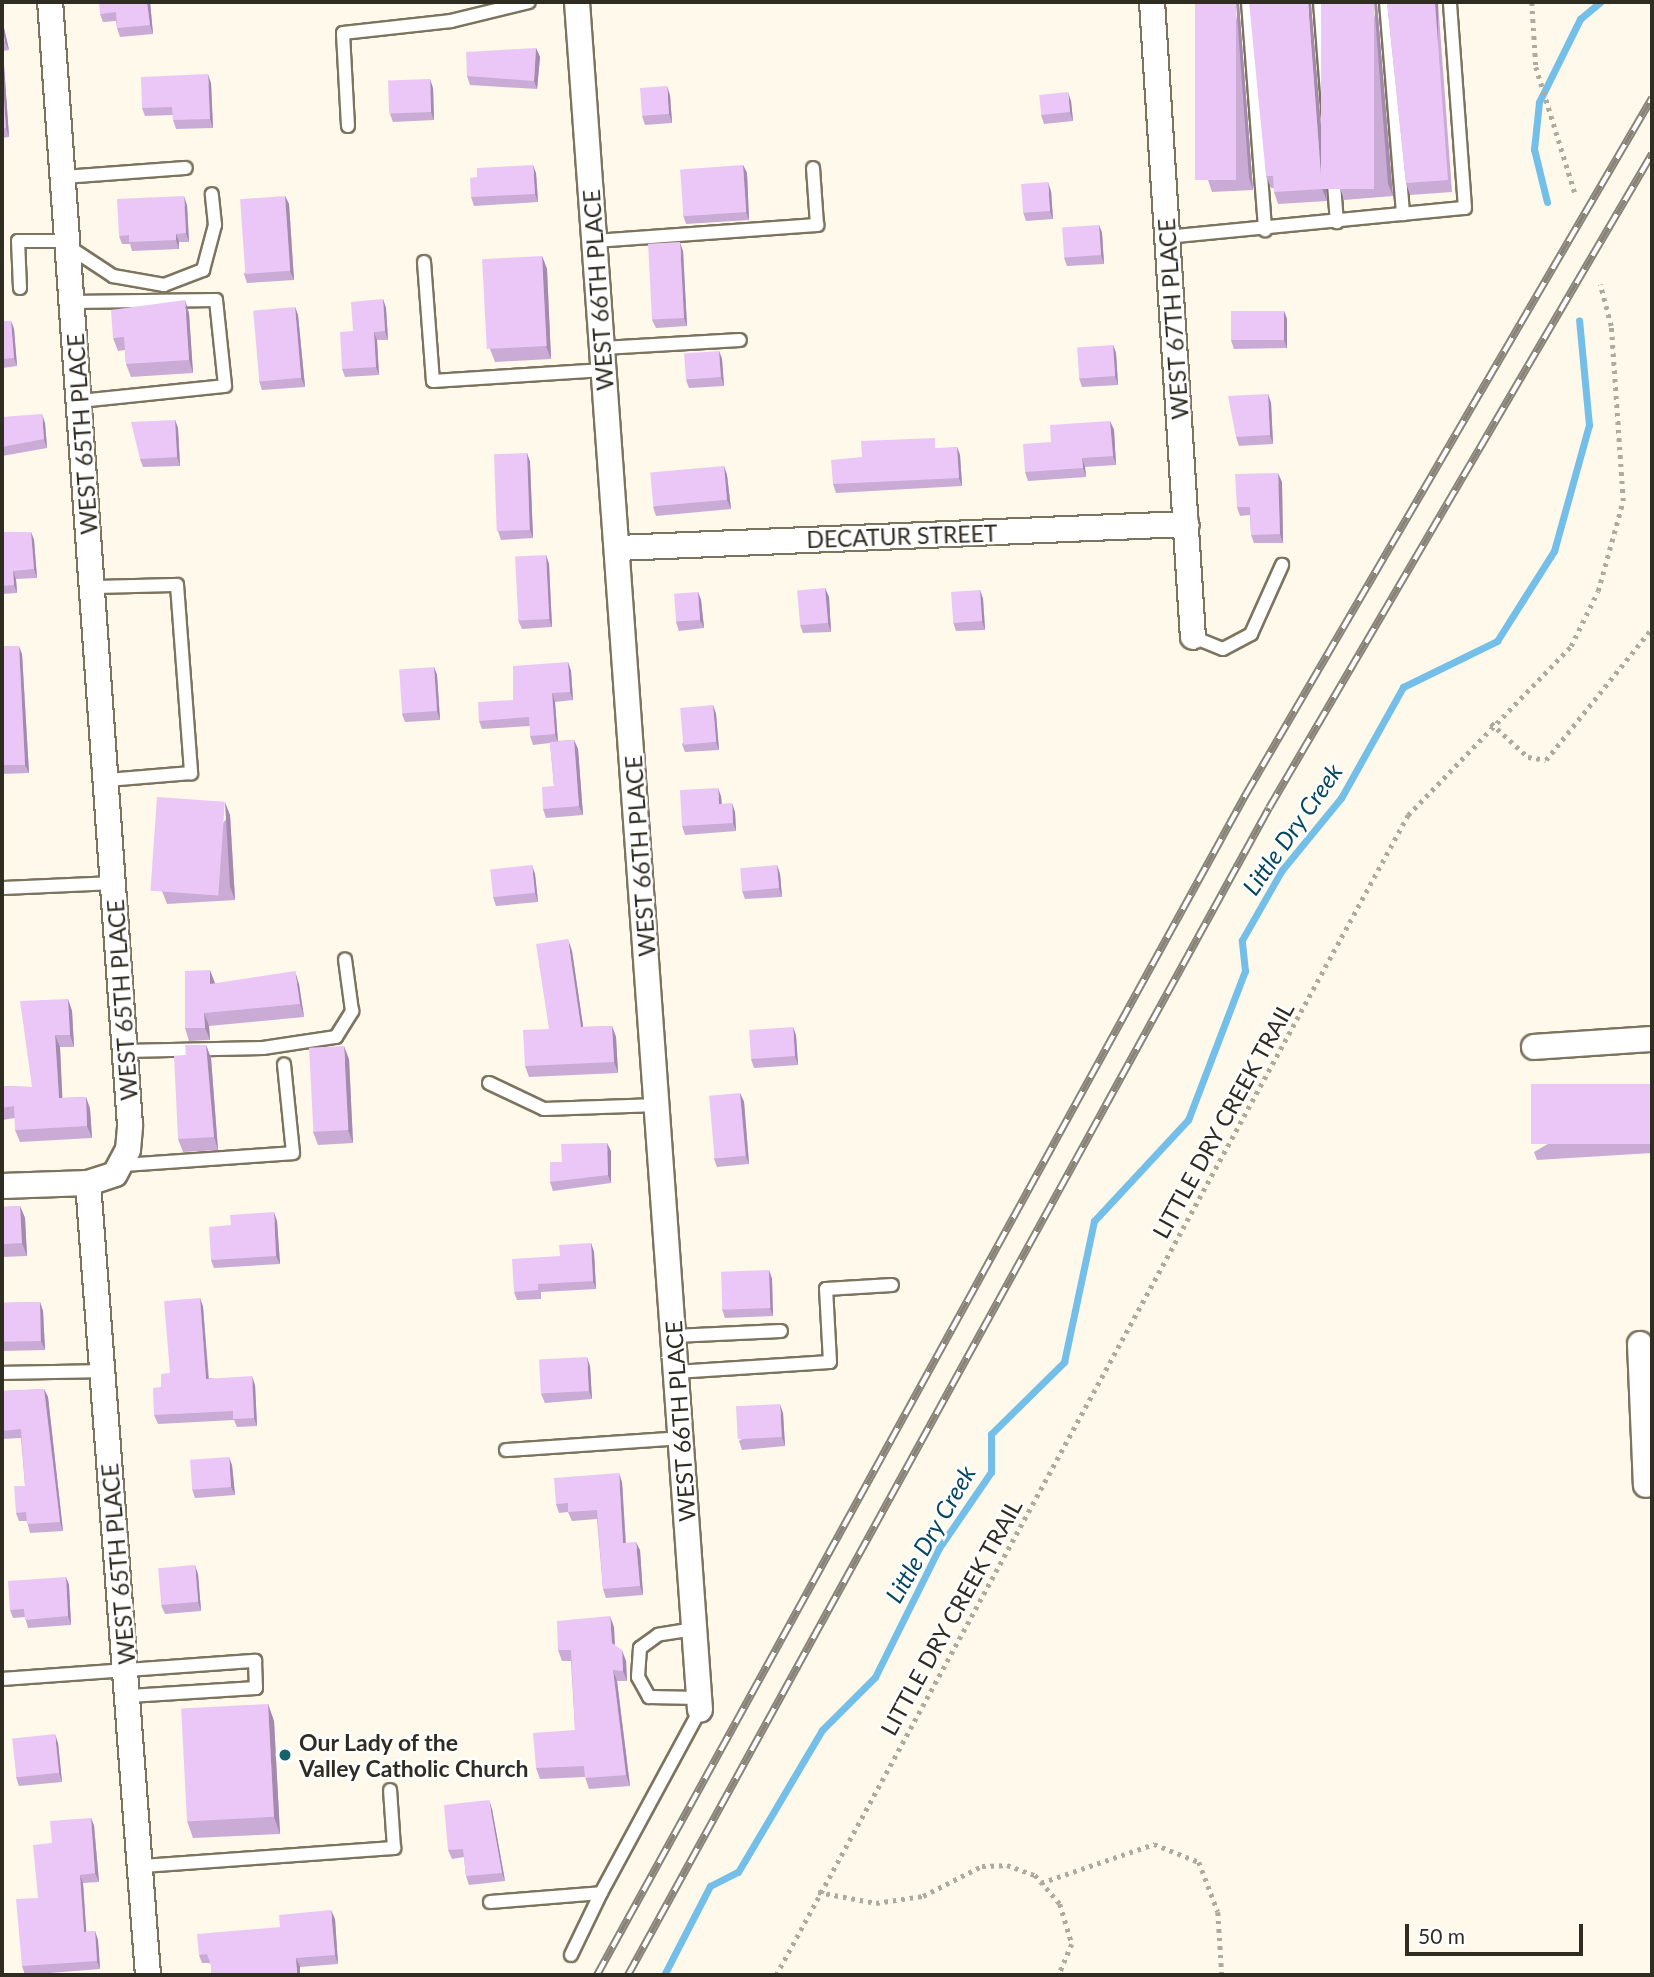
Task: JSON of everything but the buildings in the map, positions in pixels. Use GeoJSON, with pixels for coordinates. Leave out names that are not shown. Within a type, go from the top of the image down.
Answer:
{"type":"FeatureCollection","features":[{"type":"Feature","properties":{"kind":"street","name":"WEST 65TH PLACE"},"geometry":{"type":"LineString","coordinates":[[50,2],[130,1125],[123,1165]]}},
{"type":"Feature","properties":{"kind":"street","name":"WEST 66TH PLACE"},"geometry":{"type":"LineString","coordinates":[[577,2],[699,1704]]}},
{"type":"Feature","properties":{"kind":"street","name":"WEST 67TH PLACE"},"geometry":{"type":"LineString","coordinates":[[1152,2],[1193,637]]}},
{"type":"Feature","properties":{"kind":"street","name":"DECATUR STREET"},"geometry":{"type":"LineString","coordinates":[[618,548],[1186,524]]}},
{"type":"Feature","properties":{"kind":"street"},"geometry":{"type":"LineString","coordinates":[[1534,1047],[1652,1039]]}},
{"type":"Feature","properties":{"kind":"street"},"geometry":{"type":"LineString","coordinates":[[2,1186],[88,1183],[123,1165]]}},
{"type":"Feature","properties":{"kind":"street","name":"WEST 65TH PLACE"},"geometry":{"type":"LineString","coordinates":[[88,1183],[142,1866],[148,1975]]}},
{"type":"Feature","properties":{"kind":"street"},"geometry":{"type":"LineString","coordinates":[[1640,1344],[1648,1417],[1646,1485]]}},
{"type":"Feature","properties":{"kind":"lane"},"geometry":{"type":"LineString","coordinates":[[348,126],[343,33],[451,21],[529,2]]}},
{"type":"Feature","properties":{"kind":"lane"},"geometry":{"type":"LineString","coordinates":[[1248,2],[1265,230]]}},
{"type":"Feature","properties":{"kind":"lane"},"geometry":{"type":"LineString","coordinates":[[1320,2],[1337,222]]}},
{"type":"Feature","properties":{"kind":"lane"},"geometry":{"type":"LineString","coordinates":[[1386,2],[1403,214]]}},
{"type":"Feature","properties":{"kind":"lane"},"geometry":{"type":"LineString","coordinates":[[1167,237],[1265,230],[1465,208],[1450,2]]}},
{"type":"Feature","properties":{"kind":"lane"},"geometry":{"type":"LineString","coordinates":[[63,177],[186,168]]}},
{"type":"Feature","properties":{"kind":"lane"},"geometry":{"type":"LineString","coordinates":[[594,241],[817,225],[813,169]]}},
{"type":"Feature","properties":{"kind":"lane"},"geometry":{"type":"LineString","coordinates":[[20,288],[18,241],[60,240],[68,251],[113,276],[164,285],[203,270],[215,225],[212,194]]}},
{"type":"Feature","properties":{"kind":"lane"},"geometry":{"type":"LineString","coordinates":[[424,262],[433,381],[740,340]]}},
{"type":"Feature","properties":{"kind":"lane"},"geometry":{"type":"LineString","coordinates":[[72,302],[216,300],[225,386],[79,401]]}},
{"type":"Feature","properties":{"kind":"lane"},"geometry":{"type":"LineString","coordinates":[[1193,637],[1223,649],[1251,634],[1282,565]]}},
{"type":"Feature","properties":{"kind":"lane"},"geometry":{"type":"LineString","coordinates":[[93,587],[177,585],[191,773],[107,780]]}},
{"type":"Feature","properties":{"kind":"lane"},"geometry":{"type":"LineString","coordinates":[[2,888],[114,883]]}},
{"type":"Feature","properties":{"kind":"lane"},"geometry":{"type":"LineString","coordinates":[[125,1051],[263,1048],[336,1037],[352,1011],[345,959]]}},
{"type":"Feature","properties":{"kind":"lane"},"geometry":{"type":"LineString","coordinates":[[123,1165],[293,1153],[284,1064]]}},
{"type":"Feature","properties":{"kind":"lane"},"geometry":{"type":"LineString","coordinates":[[489,1083],[558,1111],[658,1104]]}},
{"type":"Feature","properties":{"kind":"lane"},"geometry":{"type":"LineString","coordinates":[[676,1371],[831,1362],[826,1289],[892,1285]]}},
{"type":"Feature","properties":{"kind":"lane"},"geometry":{"type":"LineString","coordinates":[[674,1336],[781,1331]]}},
{"type":"Feature","properties":{"kind":"lane"},"geometry":{"type":"LineString","coordinates":[[2,1373],[103,1371]]}},
{"type":"Feature","properties":{"kind":"lane"},"geometry":{"type":"LineString","coordinates":[[506,1450],[681,1438]]}},
{"type":"Feature","properties":{"kind":"lane"},"geometry":{"type":"LineString","coordinates":[[570,1955],[699,1704],[649,1697],[638,1677],[640,1648],[658,1635],[694,1629]]}},
{"type":"Feature","properties":{"kind":"lane"},"geometry":{"type":"LineString","coordinates":[[2,1679],[255,1661],[256,1688],[129,1696]]}},
{"type":"Feature","properties":{"kind":"lane"},"geometry":{"type":"LineString","coordinates":[[158,1669],[161,1694]]}},
{"type":"Feature","properties":{"kind":"lane"},"geometry":{"type":"LineString","coordinates":[[142,1866],[394,1849],[390,1790]]}},
{"type":"Feature","properties":{"kind":"lane"},"geometry":{"type":"LineString","coordinates":[[491,1902],[601,1893]]}},
{"type":"Feature","properties":{"kind":"path"},"geometry":{"type":"LineString","coordinates":[[1532,2],[1536,67],[1575,193]]}},
{"type":"Feature","properties":{"kind":"path","name":"LITTLE DRY CREEK TRAIL"},"geometry":{"type":"LineString","coordinates":[[776,1975],[818,1892],[1408,815],[1491,723],[1570,646],[1619,532],[1616,385],[1601,284]]}},
{"type":"Feature","properties":{"kind":"path"},"geometry":{"type":"LineString","coordinates":[[1491,723],[1528,757],[1546,760],[1652,628]]}},
{"type":"Feature","properties":{"kind":"path"},"geometry":{"type":"LineString","coordinates":[[1041,1883],[1154,1844],[1199,1862],[1218,1912],[1222,1975]]}},
{"type":"Feature","properties":{"kind":"path"},"geometry":{"type":"LineString","coordinates":[[818,1892],[876,1903],[923,1896],[982,1866],[1007,1865],[1041,1883],[1060,1904],[1072,1944],[1059,1975]]}},
{"type":"Feature","properties":{"kind":"waterway","name":"Little Dry Creek"},"geometry":{"type":"LineString","coordinates":[[1547,202],[1534,149],[1539,102],[1580,19],[1600,2]]}},
{"type":"Feature","properties":{"kind":"waterway","name":"Little Dry Creek"},"geometry":{"type":"LineString","coordinates":[[664,1975],[710,1886],[738,1872],[822,1730],[875,1677],[939,1548],[991,1472],[991,1434],[1064,1362],[1094,1221],[1188,1120],[1245,971],[1242,940],[1282,870],[1341,798],[1403,687],[1497,641],[1554,551],[1589,425],[1579,320]]}},
{"type":"Feature","properties":{"kind":"railway"},"geometry":{"type":"LineString","coordinates":[[597,1975],[1246,794],[1652,98]]}},
{"type":"Feature","properties":{"kind":"railway"},"geometry":{"type":"LineString","coordinates":[[628,1975],[1269,808],[1652,154]]}},
{"type":"Feature","properties":{"kind":"place","name":"Our Lady of the Valley Catholic Church"},"geometry":{"type":"Point","coordinates":[285,1755]}}]}
